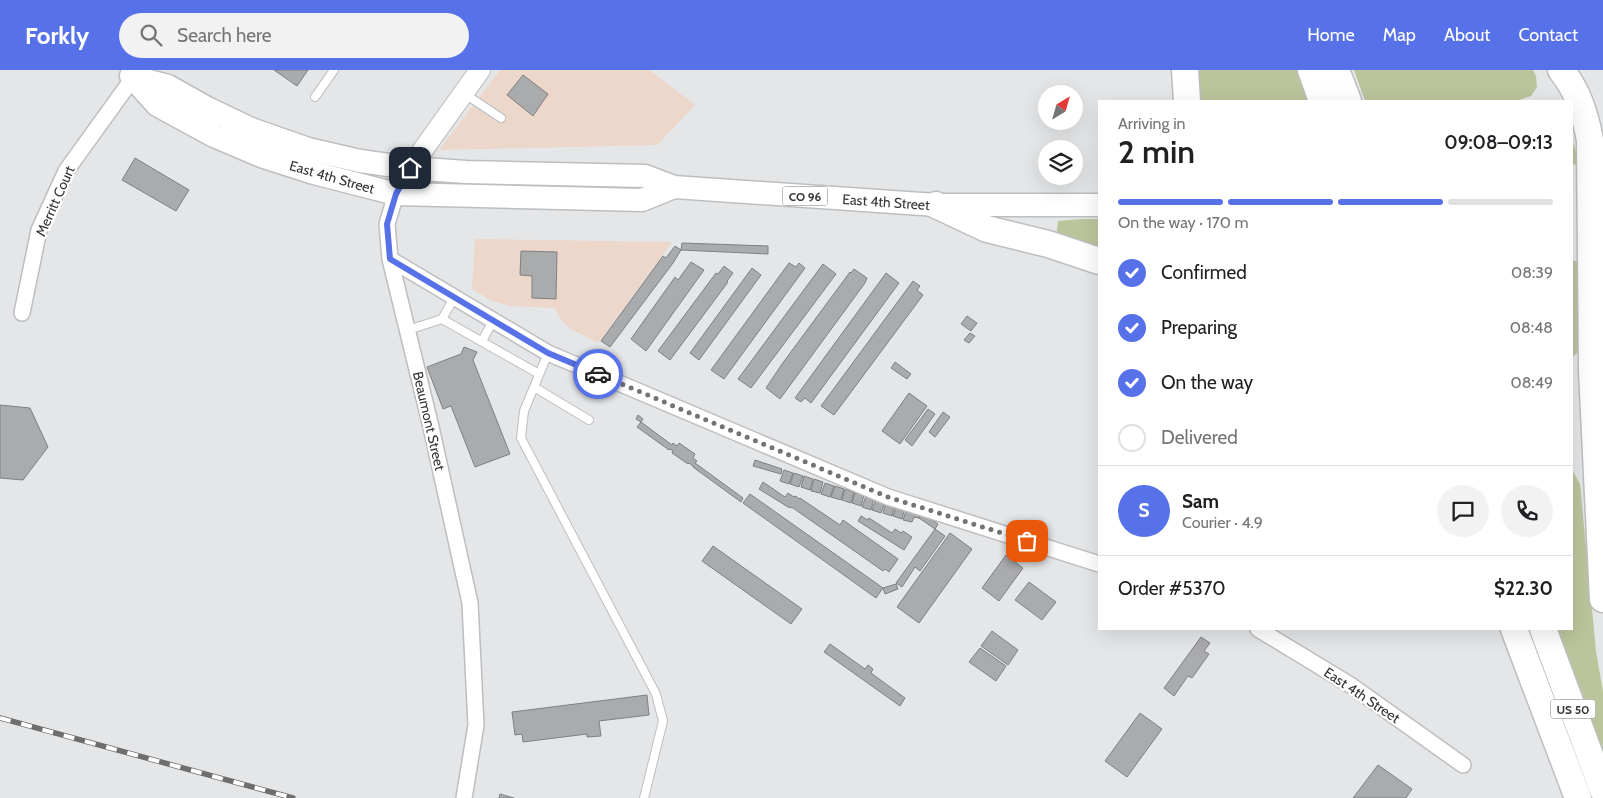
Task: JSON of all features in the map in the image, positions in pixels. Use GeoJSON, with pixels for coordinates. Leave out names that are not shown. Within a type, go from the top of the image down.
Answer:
{"type":"FeatureCollection","features":[{"type":"Feature","properties":{"kind":"highway"},"geometry":{"type":"LineString","coordinates":[[1185,70],[1187,100]]}},
{"type":"Feature","properties":{"kind":"highway"},"geometry":{"type":"LineString","coordinates":[[1311,70],[1322,100]]}},
{"type":"Feature","properties":{"kind":"highway"},"geometry":{"type":"LineString","coordinates":[[1336,70],[1348,100]]}},
{"type":"Feature","properties":{"kind":"highway"},"geometry":{"type":"LineString","coordinates":[[1561,70],[1576,94],[1587,120],[1590,140],[1592,372],[1603,599]]}},
{"type":"Feature","properties":{"kind":"highway","name":"CO 96"},"geometry":{"type":"LineString","coordinates":[[936,206],[986,230],[1048,244],[1098,261]]}},
{"type":"Feature","properties":{"kind":"highway"},"geometry":{"type":"LineString","coordinates":[[1592,372],[1603,318]]}},
{"type":"Feature","properties":{"kind":"highway","name":"US 50"},"geometry":{"type":"LineString","coordinates":[[1543,630],[1603,790]]}},
{"type":"Feature","properties":{"kind":"highway","name":"US 50"},"geometry":{"type":"LineString","coordinates":[[1515,634],[1578,798]]}},
{"type":"Feature","properties":{"kind":"main road","name":"East 4th Street"},"geometry":{"type":"LineString","coordinates":[[132,72],[168,86],[206,108],[251,129],[308,149],[360,161],[410,168],[466,172],[644,176],[674,187],[936,206],[1098,205]]}},
{"type":"Feature","properties":{"kind":"main road","name":"East 4th Street"},"geometry":{"type":"LineString","coordinates":[[132,72],[157,105],[214,136],[261,156],[314,174],[396,194],[642,200],[674,187]]}},
{"type":"Feature","properties":{"kind":"street","name":"Beaumont Street"},"geometry":{"type":"LineString","coordinates":[[464,798],[476,725],[470,603],[432,427],[390,259],[387,224],[396,194],[410,168],[480,70]]}},
{"type":"Feature","properties":{"kind":"street","name":"Merritt Court"},"geometry":{"type":"LineString","coordinates":[[22,313],[39,230],[66,171],[132,72]]}},
{"type":"Feature","properties":{"kind":"street"},"geometry":{"type":"LineString","coordinates":[[390,259],[548,353],[888,497],[1098,564]]}},
{"type":"Feature","properties":{"kind":"street","name":"East 4th Street"},"geometry":{"type":"LineString","coordinates":[[1260,630],[1352,686],[1463,765]]}},
{"type":"Feature","properties":{"kind":"lane"},"geometry":{"type":"LineString","coordinates":[[315,97],[334,70]]}},
{"type":"Feature","properties":{"kind":"lane"},"geometry":{"type":"LineString","coordinates":[[464,93],[501,118]]}},
{"type":"Feature","properties":{"kind":"lane"},"geometry":{"type":"LineString","coordinates":[[408,330],[442,319],[454,298]]}},
{"type":"Feature","properties":{"kind":"lane"},"geometry":{"type":"LineString","coordinates":[[442,319],[539,374]]}},
{"type":"Feature","properties":{"kind":"lane"},"geometry":{"type":"LineString","coordinates":[[482,342],[494,321]]}},
{"type":"Feature","properties":{"kind":"lane"},"geometry":{"type":"LineString","coordinates":[[548,353],[524,411],[521,438],[656,694],[663,722],[644,798]]}},
{"type":"Feature","properties":{"kind":"lane"},"geometry":{"type":"LineString","coordinates":[[534,387],[589,420]]}},
{"type":"Feature","properties":{"kind":"shaded area"},"geometry":{"type":"Polygon","coordinates":[[[500,70],[649,70],[695,105],[657,145],[439,150],[500,70]]]}},
{"type":"Feature","properties":{"kind":"shaded area"},"geometry":{"type":"Polygon","coordinates":[[[475,239],[672,242],[598,343],[571,329],[561,320],[555,308],[510,306],[490,300],[472,289],[475,239]]]}},
{"type":"Feature","properties":{"kind":"green space"},"geometry":{"type":"Polygon","coordinates":[[[1195,70],[1300,70],[1311,100],[1198,100],[1195,70]]]}},
{"type":"Feature","properties":{"kind":"green space"},"geometry":{"type":"Polygon","coordinates":[[[1354,70],[1533,70],[1536,76],[1537,87],[1531,96],[1519,100],[1365,100],[1354,70]]]}},
{"type":"Feature","properties":{"kind":"green space"},"geometry":{"type":"Polygon","coordinates":[[[1573,142],[1576,152],[1578,164],[1573,165],[1573,142]]]}},
{"type":"Feature","properties":{"kind":"green space"},"geometry":{"type":"Polygon","coordinates":[[[1098,219],[1098,253],[1056,240],[1058,221],[1098,219]]]}},
{"type":"Feature","properties":{"kind":"green space"},"geometry":{"type":"Polygon","coordinates":[[[1573,260],[1579,262],[1579,351],[1573,357],[1573,260]]]}},
{"type":"Feature","properties":{"kind":"green space"},"geometry":{"type":"Polygon","coordinates":[[[1573,472],[1580,484],[1596,651],[1603,692],[1603,752],[1558,630],[1573,630],[1573,472]]]}},
{"type":"Feature","properties":{"kind":"building"},"geometry":{"type":"Polygon","coordinates":[[[274,70],[308,70],[297,86],[274,70]]]}},
{"type":"Feature","properties":{"kind":"building"},"geometry":{"type":"Polygon","coordinates":[[[523,75],[548,94],[533,116],[507,95],[523,75]]]}},
{"type":"Feature","properties":{"kind":"building"},"geometry":{"type":"Polygon","coordinates":[[[135,158],[189,190],[176,211],[122,180],[135,158]]]}},
{"type":"Feature","properties":{"kind":"building"},"geometry":{"type":"Polygon","coordinates":[[[682,243],[768,246],[768,254],[681,250],[682,243]]]}},
{"type":"Feature","properties":{"kind":"building"},"geometry":{"type":"Polygon","coordinates":[[[675,246],[681,250],[673,263],[610,347],[601,341],[663,256],[666,258],[675,246]]]}},
{"type":"Feature","properties":{"kind":"building"},"geometry":{"type":"Polygon","coordinates":[[[521,251],[557,252],[556,299],[532,298],[532,276],[520,275],[521,251]]]}},
{"type":"Feature","properties":{"kind":"building"},"geometry":{"type":"Polygon","coordinates":[[[691,262],[704,270],[646,351],[631,339],[675,277],[678,280],[691,262]]]}},
{"type":"Feature","properties":{"kind":"building"},"geometry":{"type":"Polygon","coordinates":[[[789,263],[796,267],[799,263],[805,268],[724,379],[711,370],[789,263]]]}},
{"type":"Feature","properties":{"kind":"building"},"geometry":{"type":"Polygon","coordinates":[[[823,264],[836,274],[751,388],[738,379],[823,264]]]}},
{"type":"Feature","properties":{"kind":"building"},"geometry":{"type":"Polygon","coordinates":[[[724,266],[733,273],[728,282],[670,360],[658,351],[716,273],[718,274],[724,266]]]}},
{"type":"Feature","properties":{"kind":"building"},"geometry":{"type":"Polygon","coordinates":[[[752,268],[761,275],[699,360],[690,353],[752,268]]]}},
{"type":"Feature","properties":{"kind":"building"},"geometry":{"type":"Polygon","coordinates":[[[854,269],[867,278],[865,283],[780,399],[766,388],[854,269]]]}},
{"type":"Feature","properties":{"kind":"building"},"geometry":{"type":"Polygon","coordinates":[[[886,273],[899,283],[811,403],[805,398],[801,402],[795,398],[886,273]]]}},
{"type":"Feature","properties":{"kind":"building"},"geometry":{"type":"Polygon","coordinates":[[[913,281],[920,286],[917,290],[923,295],[834,415],[821,406],[913,281]]]}},
{"type":"Feature","properties":{"kind":"building"},"geometry":{"type":"Polygon","coordinates":[[[967,316],[977,323],[971,331],[961,324],[967,316]]]}},
{"type":"Feature","properties":{"kind":"building"},"geometry":{"type":"Polygon","coordinates":[[[970,333],[975,336],[969,343],[964,340],[970,333]]]}},
{"type":"Feature","properties":{"kind":"building"},"geometry":{"type":"Polygon","coordinates":[[[464,347],[477,352],[473,360],[510,454],[475,467],[451,406],[443,409],[427,367],[461,354],[464,347]]]}},
{"type":"Feature","properties":{"kind":"building"},"geometry":{"type":"Polygon","coordinates":[[[895,362],[911,374],[907,379],[891,368],[895,362]]]}},
{"type":"Feature","properties":{"kind":"building"},"geometry":{"type":"Polygon","coordinates":[[[909,393],[927,406],[900,444],[882,431],[909,393]]]}},
{"type":"Feature","properties":{"kind":"building"},"geometry":{"type":"Polygon","coordinates":[[[0,405],[30,408],[48,447],[23,480],[0,478],[0,405]]]}},
{"type":"Feature","properties":{"kind":"building"},"geometry":{"type":"Polygon","coordinates":[[[928,409],[935,414],[912,446],[905,440],[928,409]]]}},
{"type":"Feature","properties":{"kind":"building"},"geometry":{"type":"Polygon","coordinates":[[[943,412],[950,417],[935,437],[929,432],[943,412]]]}},
{"type":"Feature","properties":{"kind":"building"},"geometry":{"type":"Polygon","coordinates":[[[638,415],[643,419],[641,422],[636,419],[638,415]]]}},
{"type":"Feature","properties":{"kind":"building"},"geometry":{"type":"Polygon","coordinates":[[[641,422],[672,445],[673,443],[677,446],[679,443],[695,454],[693,458],[697,461],[695,463],[743,498],[741,502],[689,463],[672,453],[673,451],[637,427],[641,422]]]}},
{"type":"Feature","properties":{"kind":"building"},"geometry":{"type":"Polygon","coordinates":[[[755,460],[782,469],[781,474],[753,466],[755,460]]]}},
{"type":"Feature","properties":{"kind":"building"},"geometry":{"type":"Polygon","coordinates":[[[784,470],[793,473],[789,484],[780,481],[784,470]]]}},
{"type":"Feature","properties":{"kind":"building"},"geometry":{"type":"Polygon","coordinates":[[[794,473],[803,476],[799,487],[790,484],[794,473]]]}},
{"type":"Feature","properties":{"kind":"building"},"geometry":{"type":"Polygon","coordinates":[[[804,476],[813,479],[810,490],[801,487],[804,476]]]}},
{"type":"Feature","properties":{"kind":"building"},"geometry":{"type":"Polygon","coordinates":[[[814,479],[823,482],[820,493],[811,491],[814,479]]]}},
{"type":"Feature","properties":{"kind":"building"},"geometry":{"type":"Polygon","coordinates":[[[763,482],[785,497],[788,493],[800,498],[840,525],[843,520],[898,559],[889,572],[885,569],[883,571],[793,508],[788,507],[759,489],[763,482]]]}},
{"type":"Feature","properties":{"kind":"building"},"geometry":{"type":"Polygon","coordinates":[[[825,483],[834,486],[830,497],[821,494],[825,483]]]}},
{"type":"Feature","properties":{"kind":"building"},"geometry":{"type":"Polygon","coordinates":[[[835,486],[844,489],[841,500],[831,497],[835,486]]]}},
{"type":"Feature","properties":{"kind":"building"},"geometry":{"type":"Polygon","coordinates":[[[845,489],[854,492],[851,503],[842,500],[845,489]]]}},
{"type":"Feature","properties":{"kind":"building"},"geometry":{"type":"Polygon","coordinates":[[[855,492],[864,495],[861,506],[852,503],[855,492]]]}},
{"type":"Feature","properties":{"kind":"building"},"geometry":{"type":"Polygon","coordinates":[[[750,494],[883,588],[876,598],[743,503],[750,494]]]}},
{"type":"Feature","properties":{"kind":"building"},"geometry":{"type":"Polygon","coordinates":[[[866,496],[874,498],[871,510],[862,507],[866,496]]]}},
{"type":"Feature","properties":{"kind":"building"},"geometry":{"type":"Polygon","coordinates":[[[876,499],[885,502],[881,513],[872,510],[876,499]]]}},
{"type":"Feature","properties":{"kind":"building"},"geometry":{"type":"Polygon","coordinates":[[[886,502],[895,505],[892,516],[883,513],[886,502]]]}},
{"type":"Feature","properties":{"kind":"building"},"geometry":{"type":"Polygon","coordinates":[[[897,505],[905,508],[902,519],[893,516],[897,505]]]}},
{"type":"Feature","properties":{"kind":"building"},"geometry":{"type":"Polygon","coordinates":[[[907,508],[920,512],[919,518],[914,517],[912,522],[903,520],[907,508]]]}},
{"type":"Feature","properties":{"kind":"building"},"geometry":{"type":"Polygon","coordinates":[[[922,513],[938,524],[935,529],[919,518],[922,513]]]}},
{"type":"Feature","properties":{"kind":"building"},"geometry":{"type":"Polygon","coordinates":[[[861,516],[868,520],[869,518],[892,533],[895,529],[901,533],[903,531],[912,537],[904,550],[858,521],[861,516]]]}},
{"type":"Feature","properties":{"kind":"building"},"geometry":{"type":"Polygon","coordinates":[[[935,529],[945,536],[920,571],[915,567],[902,587],[896,583],[935,529]]]}},
{"type":"Feature","properties":{"kind":"building"},"geometry":{"type":"Polygon","coordinates":[[[950,533],[972,549],[919,623],[897,607],[950,533]]]}},
{"type":"Feature","properties":{"kind":"building"},"geometry":{"type":"Polygon","coordinates":[[[713,546],[802,609],[791,624],[702,561],[713,546]]]}},
{"type":"Feature","properties":{"kind":"building"},"geometry":{"type":"Polygon","coordinates":[[[1006,555],[1023,568],[999,601],[982,588],[1006,555]]]}},
{"type":"Feature","properties":{"kind":"building"},"geometry":{"type":"Polygon","coordinates":[[[1029,582],[1056,602],[1042,620],[1015,600],[1029,582]]]}},
{"type":"Feature","properties":{"kind":"building"},"geometry":{"type":"Polygon","coordinates":[[[896,584],[898,589],[885,594],[883,588],[896,584]]]}},
{"type":"Feature","properties":{"kind":"building"},"geometry":{"type":"Polygon","coordinates":[[[992,631],[1018,650],[1008,665],[981,646],[992,631]]]}},
{"type":"Feature","properties":{"kind":"building"},"geometry":{"type":"Polygon","coordinates":[[[1201,637],[1210,643],[1204,651],[1209,654],[1192,678],[1188,676],[1174,696],[1164,688],[1201,637]]]}},
{"type":"Feature","properties":{"kind":"building"},"geometry":{"type":"Polygon","coordinates":[[[830,644],[865,669],[868,665],[873,669],[871,673],[905,698],[900,706],[824,652],[830,644]]]}},
{"type":"Feature","properties":{"kind":"building"},"geometry":{"type":"Polygon","coordinates":[[[980,648],[1006,666],[996,681],[969,662],[980,648]]]}},
{"type":"Feature","properties":{"kind":"building"},"geometry":{"type":"Polygon","coordinates":[[[647,695],[649,715],[599,721],[601,736],[587,737],[587,734],[523,742],[522,734],[515,735],[512,712],[647,695]]]}},
{"type":"Feature","properties":{"kind":"building"},"geometry":{"type":"Polygon","coordinates":[[[1140,713],[1162,729],[1127,777],[1105,761],[1140,713]]]}},
{"type":"Feature","properties":{"kind":"building"},"geometry":{"type":"Polygon","coordinates":[[[1378,765],[1412,789],[1406,798],[1353,798],[1378,765]]]}},
{"type":"Feature","properties":{"kind":"building"},"geometry":{"type":"Polygon","coordinates":[[[500,794],[514,798],[499,798],[500,794]]]}},
{"type":"Feature","properties":{"kind":"railway"},"geometry":{"type":"LineString","coordinates":[[0,718],[293,798]]}},
{"type":"Feature","properties":{"kind":"way so far"},"geometry":{"type":"LineString","coordinates":[[598,374],[888,497],[1027,541]]}},
{"type":"Feature","properties":{"kind":"route"},"geometry":{"type":"LineString","coordinates":[[410,168],[396,194],[387,224],[390,259],[548,353],[598,374]]}}]}
